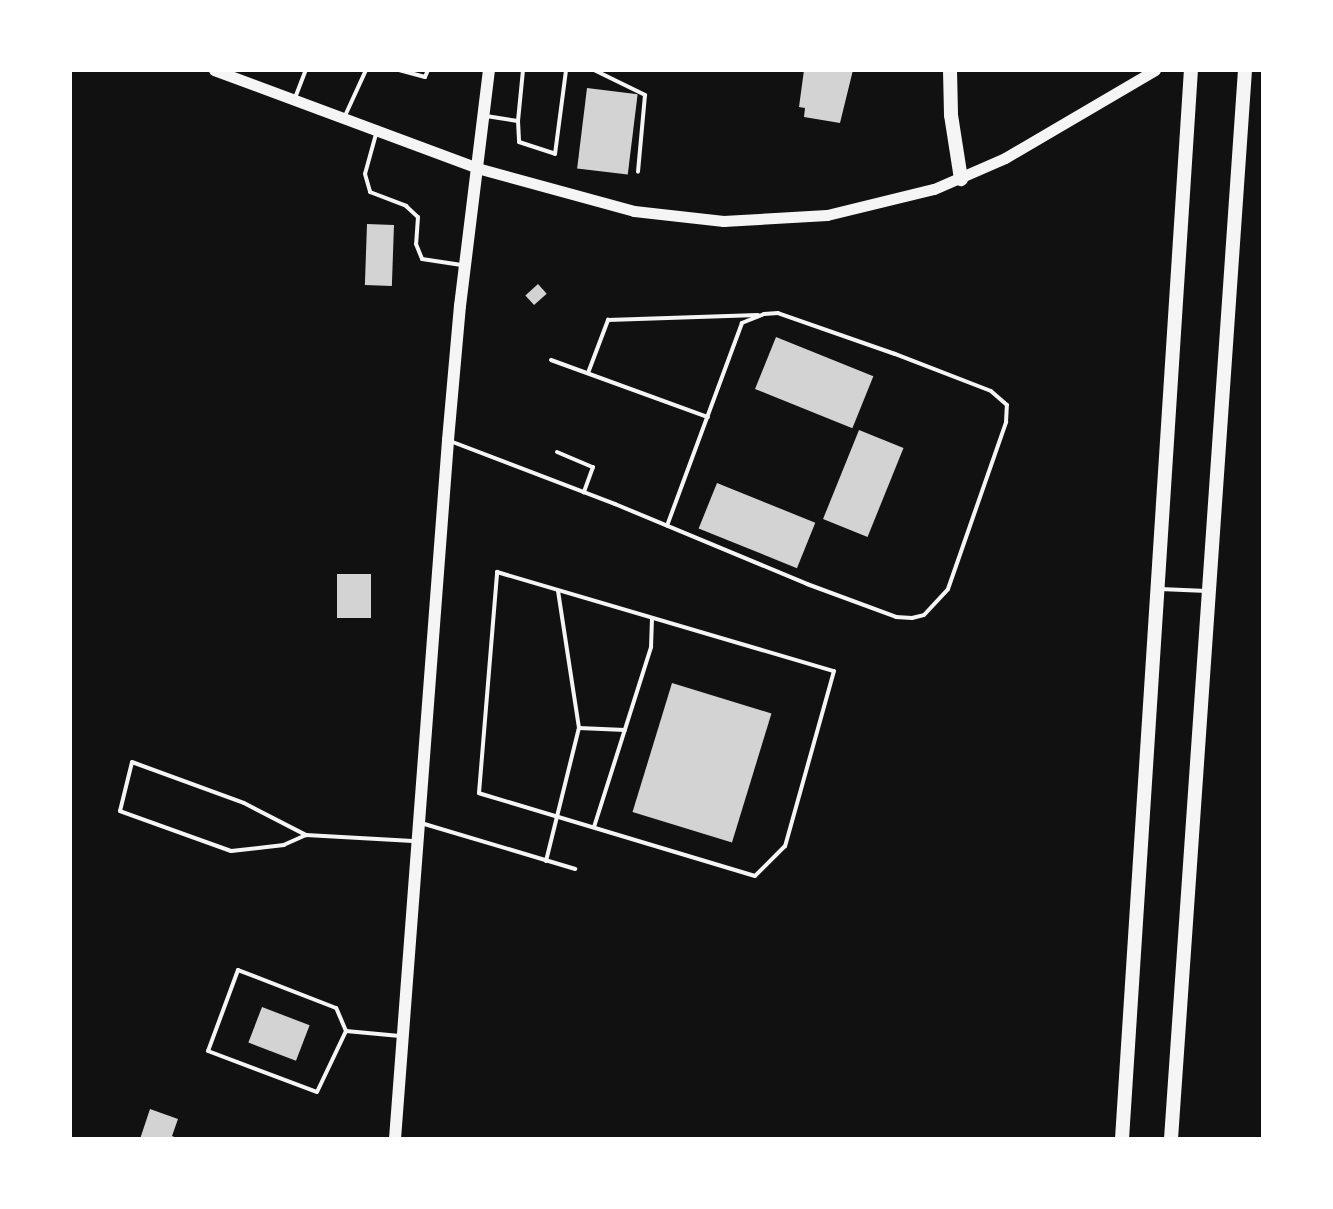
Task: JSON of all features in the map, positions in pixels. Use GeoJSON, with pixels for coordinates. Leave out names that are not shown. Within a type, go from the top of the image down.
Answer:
{"type":"FeatureCollection","features":[{"type":"Feature","properties":{"kind":"highway"},"geometry":{"type":"LineString","coordinates":[[950,70],[951,115],[961,179]]}},
{"type":"Feature","properties":{"kind":"highway"},"geometry":{"type":"LineString","coordinates":[[1122,1139],[1191,70]]}},
{"type":"Feature","properties":{"kind":"highway"},"geometry":{"type":"LineString","coordinates":[[1171,1139],[1245,70]]}},
{"type":"Feature","properties":{"kind":"main road"},"geometry":{"type":"LineString","coordinates":[[214,70],[238,74],[294,100],[477,168],[634,211],[723,221],[792,219],[854,211],[907,198],[961,179],[1021,149],[1155,70]]}},
{"type":"Feature","properties":{"kind":"main road"},"geometry":{"type":"LineString","coordinates":[[395,1139],[448,440],[489,70]]}},
{"type":"Feature","properties":{"kind":"lane"},"geometry":{"type":"LineString","coordinates":[[294,100],[306,70]]}},
{"type":"Feature","properties":{"kind":"lane"},"geometry":{"type":"LineString","coordinates":[[344,119],[366,70]]}},
{"type":"Feature","properties":{"kind":"lane"},"geometry":{"type":"LineString","coordinates":[[399,70],[425,77],[428,70]]}},
{"type":"Feature","properties":{"kind":"lane"},"geometry":{"type":"LineString","coordinates":[[523,70],[519,142],[555,154],[566,70]]}},
{"type":"Feature","properties":{"kind":"lane"},"geometry":{"type":"LineString","coordinates":[[594,70],[645,95],[638,172]]}},
{"type":"Feature","properties":{"kind":"lane"},"geometry":{"type":"LineString","coordinates":[[484,116],[518,121]]}},
{"type":"Feature","properties":{"kind":"lane"},"geometry":{"type":"LineString","coordinates":[[377,132],[365,174],[370,192],[406,206],[418,217],[416,244],[422,259],[465,266]]}},
{"type":"Feature","properties":{"kind":"lane"},"geometry":{"type":"LineString","coordinates":[[448,440],[896,617],[924,615],[948,589],[1006,422],[1004,399],[895,354],[778,313],[608,320],[588,373]]}},
{"type":"Feature","properties":{"kind":"lane"},"geometry":{"type":"LineString","coordinates":[[667,526],[742,323],[760,315]]}},
{"type":"Feature","properties":{"kind":"lane"},"geometry":{"type":"LineString","coordinates":[[551,360],[708,417]]}},
{"type":"Feature","properties":{"kind":"lane"},"geometry":{"type":"LineString","coordinates":[[557,452],[593,467],[584,492]]}},
{"type":"Feature","properties":{"kind":"lane"},"geometry":{"type":"LineString","coordinates":[[497,572],[652,618],[834,671],[785,846],[755,876],[479,793],[497,572]]}},
{"type":"Feature","properties":{"kind":"lane"},"geometry":{"type":"LineString","coordinates":[[1157,589],[1209,591]]}},
{"type":"Feature","properties":{"kind":"lane"},"geometry":{"type":"LineString","coordinates":[[546,861],[579,728],[558,591]]}},
{"type":"Feature","properties":{"kind":"lane"},"geometry":{"type":"LineString","coordinates":[[594,828],[651,647],[652,618]]}},
{"type":"Feature","properties":{"kind":"lane"},"geometry":{"type":"LineString","coordinates":[[579,728],[625,730]]}},
{"type":"Feature","properties":{"kind":"lane"},"geometry":{"type":"LineString","coordinates":[[306,835],[284,845],[231,851],[120,811],[132,762],[244,803],[306,835],[420,841]]}},
{"type":"Feature","properties":{"kind":"lane"},"geometry":{"type":"LineString","coordinates":[[421,823],[575,869]]}},
{"type":"Feature","properties":{"kind":"lane"},"geometry":{"type":"LineString","coordinates":[[238,970],[336,1008],[346,1031],[317,1092],[208,1051],[238,970]]}},
{"type":"Feature","properties":{"kind":"lane"},"geometry":{"type":"LineString","coordinates":[[346,1031],[403,1036]]}},
{"type":"Feature","properties":{"kind":"building"},"geometry":{"type":"Polygon","coordinates":[[[804,70],[853,70],[840,123],[804,117],[805,108],[799,107],[804,70]]]}},
{"type":"Feature","properties":{"kind":"building"},"geometry":{"type":"Polygon","coordinates":[[[587,88],[638,94],[628,175],[577,168],[587,88]]]}},
{"type":"Feature","properties":{"kind":"building"},"geometry":{"type":"Polygon","coordinates":[[[367,224],[394,225],[392,286],[365,285],[367,224]]]}},
{"type":"Feature","properties":{"kind":"building"},"geometry":{"type":"Polygon","coordinates":[[[538,284],[547,294],[534,305],[525,295],[538,284]]]}},
{"type":"Feature","properties":{"kind":"building"},"geometry":{"type":"Polygon","coordinates":[[[776,337],[873,376],[852,428],[755,389],[776,337]]]}},
{"type":"Feature","properties":{"kind":"building"},"geometry":{"type":"Polygon","coordinates":[[[859,430],[904,448],[868,537],[823,519],[859,430]]]}},
{"type":"Feature","properties":{"kind":"building"},"geometry":{"type":"Polygon","coordinates":[[[717,483],[815,523],[797,568],[699,528],[717,483]]]}},
{"type":"Feature","properties":{"kind":"building"},"geometry":{"type":"Polygon","coordinates":[[[337,574],[371,574],[371,618],[337,618],[337,574]]]}},
{"type":"Feature","properties":{"kind":"building"},"geometry":{"type":"Polygon","coordinates":[[[672,683],[771,713],[732,843],[633,812],[672,683]]]}},
{"type":"Feature","properties":{"kind":"building"},"geometry":{"type":"Polygon","coordinates":[[[262,1007],[310,1025],[296,1061],[248,1042],[262,1007]]]}},
{"type":"Feature","properties":{"kind":"building"},"geometry":{"type":"Polygon","coordinates":[[[150,1109],[178,1119],[172,1136],[179,1139],[140,1139],[150,1109]]]}}]}
